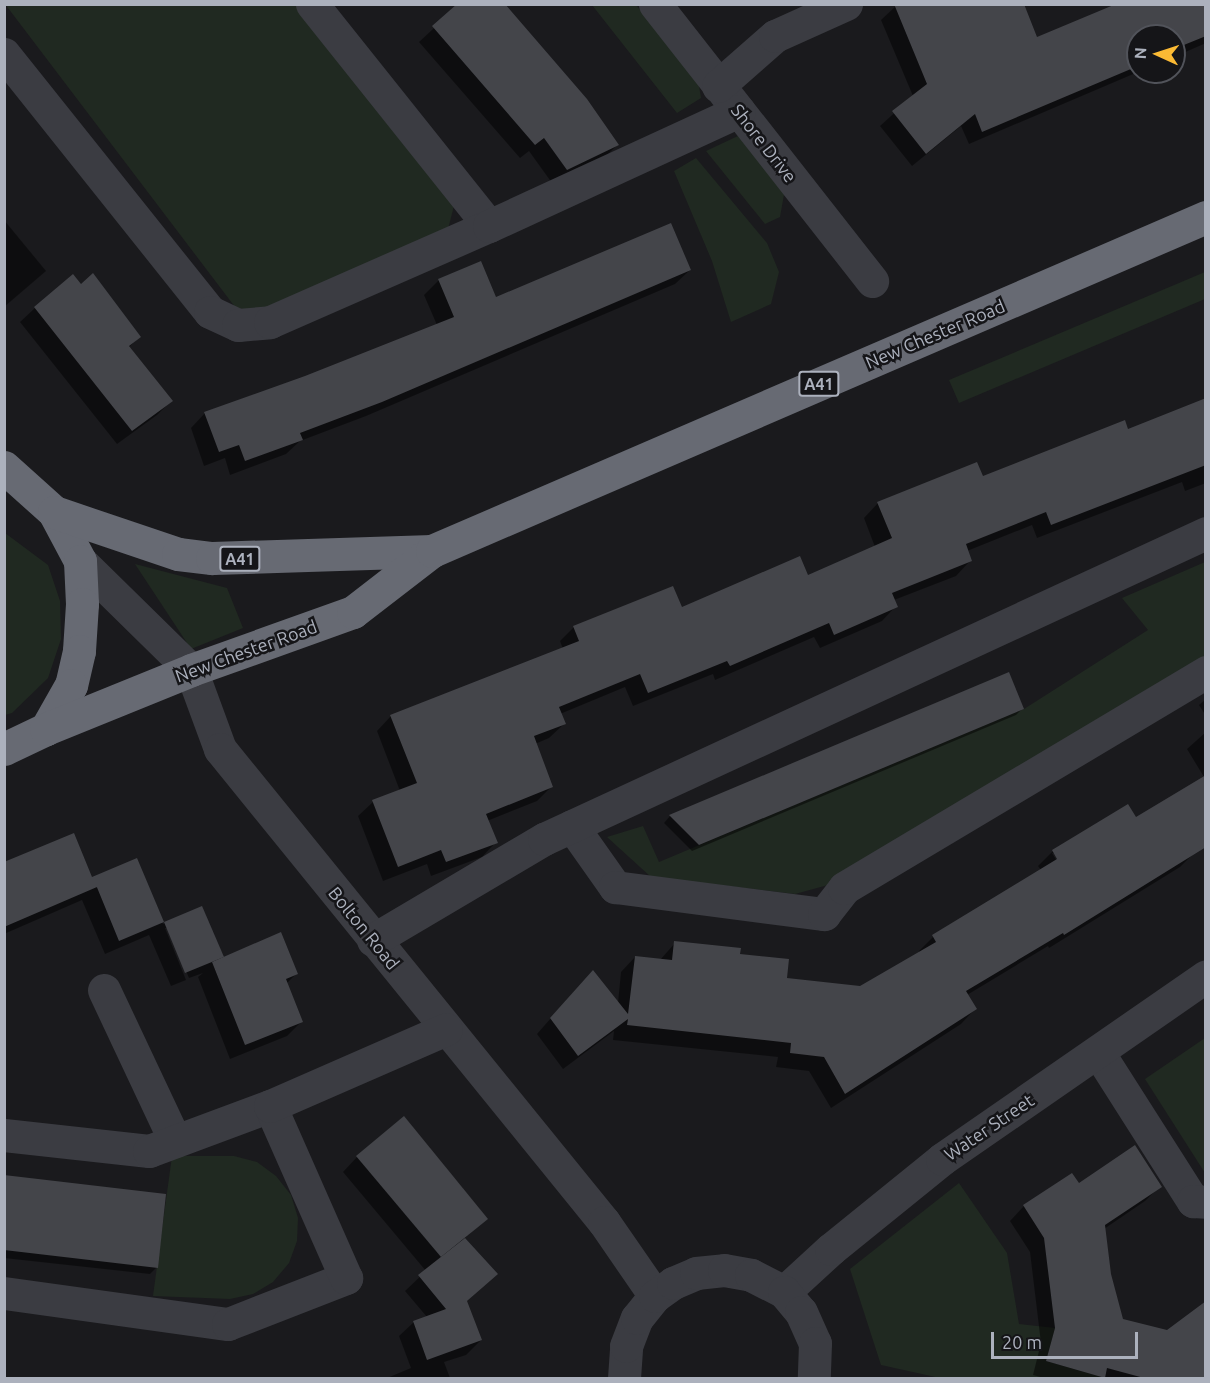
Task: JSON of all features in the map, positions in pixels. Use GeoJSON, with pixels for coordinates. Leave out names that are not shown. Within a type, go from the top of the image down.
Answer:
{"type":"FeatureCollection","features":[{"type":"Feature","properties":{"kind":"highway","name":"New Chester Road"},"geometry":{"type":"LineString","coordinates":[[46,729],[191,670],[353,612],[432,551],[1206,217]]}},
{"type":"Feature","properties":{"kind":"highway","name":"A41"},"geometry":{"type":"LineString","coordinates":[[4,467],[54,512],[80,561],[80,651],[71,685],[46,729],[4,749]]}},
{"type":"Feature","properties":{"kind":"highway","name":"New Chester Road"},"geometry":{"type":"LineString","coordinates":[[54,512],[178,554],[212,558],[432,551]]}},
{"type":"Feature","properties":{"kind":"street"},"geometry":{"type":"LineString","coordinates":[[312,4],[489,226]]}},
{"type":"Feature","properties":{"kind":"street","name":"Shore Drive"},"geometry":{"type":"LineString","coordinates":[[655,4],[873,281]]}},
{"type":"Feature","properties":{"kind":"street"},"geometry":{"type":"LineString","coordinates":[[718,86],[775,36],[846,4]]}},
{"type":"Feature","properties":{"kind":"street"},"geometry":{"type":"LineString","coordinates":[[4,54],[210,312],[238,325],[270,322],[489,226],[739,111]]}},
{"type":"Feature","properties":{"kind":"street"},"geometry":{"type":"LineString","coordinates":[[374,940],[544,839],[1206,533]]}},
{"type":"Feature","properties":{"kind":"street","name":"Bolton Road"},"geometry":{"type":"LineString","coordinates":[[80,561],[191,670],[220,749],[604,1222],[655,1296]]}},
{"type":"Feature","properties":{"kind":"street"},"geometry":{"type":"LineString","coordinates":[[572,826],[615,887],[825,914],[844,888],[1206,672]]}},
{"type":"Feature","properties":{"kind":"street","name":"Water Street"},"geometry":{"type":"LineString","coordinates":[[784,1292],[831,1249],[942,1159],[1206,976]]}},
{"type":"Feature","properties":{"kind":"street"},"geometry":{"type":"LineString","coordinates":[[104,990],[176,1141]]}},
{"type":"Feature","properties":{"kind":"street"},"geometry":{"type":"LineString","coordinates":[[4,1135],[149,1151],[270,1106],[446,1029]]}},
{"type":"Feature","properties":{"kind":"street"},"geometry":{"type":"LineString","coordinates":[[1098,1052],[1193,1201],[1206,1202]]}},
{"type":"Feature","properties":{"kind":"street"},"geometry":{"type":"LineString","coordinates":[[4,1293],[228,1324],[346,1278],[270,1106]]}},
{"type":"Feature","properties":{"kind":"street"},"geometry":{"type":"LineString","coordinates":[[624,1378],[626,1346],[637,1318],[655,1296],[673,1282],[696,1273],[724,1270],[751,1275],[784,1292],[801,1312],[815,1343],[814,1378]]}},
{"type":"Feature","properties":{"kind":"shaded area"},"geometry":{"type":"Polygon","coordinates":[[[5,4],[298,5],[455,202],[447,233],[257,313],[235,307],[5,4]]]}},
{"type":"Feature","properties":{"kind":"shaded area"},"geometry":{"type":"Polygon","coordinates":[[[592,5],[636,5],[698,80],[701,98],[677,113],[592,5]]]}},
{"type":"Feature","properties":{"kind":"shaded area"},"geometry":{"type":"Polygon","coordinates":[[[740,135],[785,189],[780,217],[765,224],[706,151],[740,135]]]}},
{"type":"Feature","properties":{"kind":"shaded area"},"geometry":{"type":"Polygon","coordinates":[[[696,158],[767,243],[779,272],[771,304],[731,322],[712,261],[674,171],[696,158]]]}},
{"type":"Feature","properties":{"kind":"shaded area"},"geometry":{"type":"Polygon","coordinates":[[[1205,272],[1205,299],[959,403],[949,380],[1205,272]]]}},
{"type":"Feature","properties":{"kind":"shaded area"},"geometry":{"type":"Polygon","coordinates":[[[5,533],[48,565],[60,601],[61,639],[48,678],[12,713],[5,715],[5,533]]]}},
{"type":"Feature","properties":{"kind":"shaded area"},"geometry":{"type":"Polygon","coordinates":[[[1205,562],[1205,656],[828,885],[795,894],[651,877],[607,837],[643,826],[659,862],[1024,709],[1148,630],[1122,598],[1205,562]]]}},
{"type":"Feature","properties":{"kind":"shaded area"},"geometry":{"type":"Polygon","coordinates":[[[135,564],[227,588],[243,628],[191,649],[135,564]]]}},
{"type":"Feature","properties":{"kind":"shaded area"},"geometry":{"type":"Polygon","coordinates":[[[1205,1038],[1206,1173],[1145,1079],[1205,1038]]]}},
{"type":"Feature","properties":{"kind":"shaded area"},"geometry":{"type":"Polygon","coordinates":[[[172,1156],[234,1156],[257,1162],[276,1176],[291,1195],[298,1218],[297,1241],[289,1263],[273,1282],[253,1294],[230,1299],[153,1296],[172,1156]]]}},
{"type":"Feature","properties":{"kind":"shaded area"},"geometry":{"type":"Polygon","coordinates":[[[959,1183],[1007,1253],[1019,1324],[1055,1328],[1046,1361],[1105,1378],[940,1378],[881,1365],[850,1269],[959,1183]]]}},
{"type":"Feature","properties":{"kind":"building"},"geometry":{"type":"Polygon","coordinates":[[[457,4],[505,4],[587,99],[619,145],[567,170],[544,138],[535,145],[432,26],[457,4]]]}},
{"type":"Feature","properties":{"kind":"building"},"geometry":{"type":"Polygon","coordinates":[[[894,4],[1024,4],[1037,37],[1116,4],[1206,4],[1206,36],[1186,44],[1186,24],[1126,24],[1126,71],[982,132],[975,114],[926,154],[892,111],[927,84],[894,4]]]}},
{"type":"Feature","properties":{"kind":"building"},"geometry":{"type":"Polygon","coordinates":[[[671,223],[691,270],[382,402],[300,433],[303,440],[245,461],[239,445],[219,452],[204,412],[305,376],[454,317],[438,279],[481,261],[496,297],[671,223]]]}},
{"type":"Feature","properties":{"kind":"building"},"geometry":{"type":"Polygon","coordinates":[[[93,273],[141,337],[129,346],[173,401],[132,431],[34,307],[73,274],[81,284],[93,273]]]}},
{"type":"Feature","properties":{"kind":"building"},"geometry":{"type":"Polygon","coordinates":[[[1206,398],[1206,465],[1051,525],[1046,512],[966,544],[972,561],[892,593],[898,607],[834,635],[829,623],[730,666],[727,661],[648,693],[640,674],[559,707],[566,724],[534,736],[553,787],[486,814],[498,843],[446,862],[441,850],[398,867],[372,800],[417,783],[390,715],[579,641],[573,626],[673,586],[682,607],[800,556],[808,575],[892,538],[877,502],[977,462],[983,476],[1125,420],[1128,429],[1206,398]]]}},
{"type":"Feature","properties":{"kind":"building"},"geometry":{"type":"Polygon","coordinates":[[[1009,672],[1024,709],[699,845],[669,815],[1009,672]]]}},
{"type":"Feature","properties":{"kind":"building"},"geometry":{"type":"Polygon","coordinates":[[[1206,775],[1206,847],[1064,935],[1063,933],[966,991],[977,1009],[845,1094],[824,1057],[790,1053],[791,1043],[627,1025],[628,1019],[578,1056],[550,1018],[593,970],[628,1014],[635,956],[672,960],[674,941],[741,948],[740,954],[789,959],[787,978],[860,986],[936,942],[932,935],[1057,859],[1052,850],[1128,804],[1136,817],[1206,775]]]}},
{"type":"Feature","properties":{"kind":"building"},"geometry":{"type":"Polygon","coordinates":[[[74,833],[92,877],[137,858],[164,922],[119,941],[97,887],[4,927],[4,862],[74,833]]]}},
{"type":"Feature","properties":{"kind":"building"},"geometry":{"type":"Polygon","coordinates":[[[202,906],[224,957],[185,973],[164,922],[202,906]]]}},
{"type":"Feature","properties":{"kind":"building"},"geometry":{"type":"Polygon","coordinates":[[[281,932],[298,974],[286,979],[303,1022],[245,1045],[212,962],[281,932]]]}},
{"type":"Feature","properties":{"kind":"building"},"geometry":{"type":"Polygon","coordinates":[[[404,1116],[488,1219],[441,1257],[356,1156],[404,1116]]]}},
{"type":"Feature","properties":{"kind":"building"},"geometry":{"type":"Polygon","coordinates":[[[1135,1145],[1162,1187],[1105,1225],[1111,1274],[1123,1319],[1167,1330],[1206,1301],[1206,1378],[1144,1378],[1107,1368],[1105,1378],[1046,1361],[1055,1328],[1044,1238],[1023,1205],[1072,1173],[1079,1183],[1135,1145]]]}},
{"type":"Feature","properties":{"kind":"building"},"geometry":{"type":"Polygon","coordinates":[[[4,1175],[166,1194],[158,1268],[4,1250],[4,1175]]]}},
{"type":"Feature","properties":{"kind":"building"},"geometry":{"type":"Polygon","coordinates":[[[465,1238],[498,1274],[467,1301],[482,1340],[427,1360],[413,1321],[446,1309],[418,1275],[465,1238]]]}}]}
